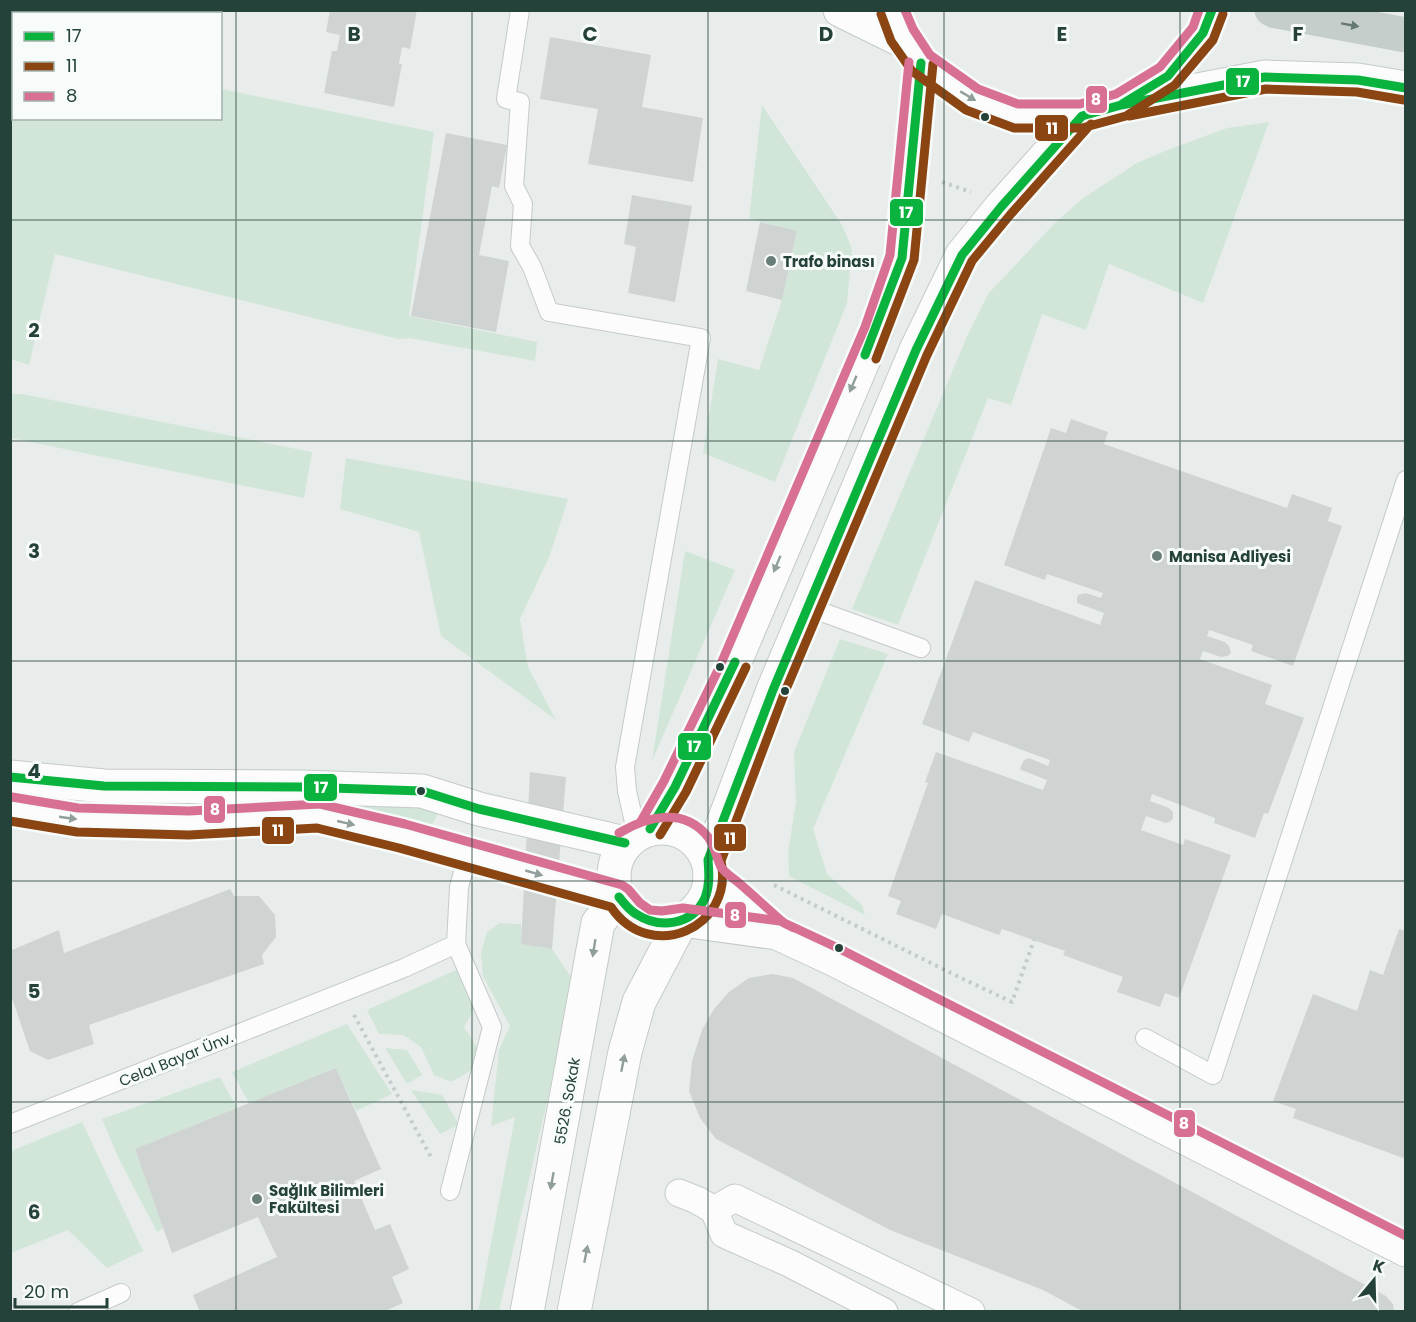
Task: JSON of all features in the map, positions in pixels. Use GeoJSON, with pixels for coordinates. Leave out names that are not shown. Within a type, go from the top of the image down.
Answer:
{"type":"FeatureCollection","features":[{"type":"Feature","properties":{"kind":"highway"},"geometry":{"type":"LineString","coordinates":[[1271,10],[1406,35]]}},
{"type":"Feature","properties":{"kind":"street"},"geometry":{"type":"LineString","coordinates":[[840,10],[914,53],[972,100],[1016,116],[1082,116],[1121,105],[1265,77],[1358,80],[1406,88]]}},
{"type":"Feature","properties":{"kind":"street"},"geometry":{"type":"LineString","coordinates":[[892,10],[914,53],[916,123],[902,258],[876,331],[731,671],[675,787],[637,836],[618,856],[614,870],[619,897],[627,909],[639,918],[653,924],[668,924],[682,920],[704,902],[709,888],[709,867],[722,826],[765,711],[916,350],[962,255],[1001,207],[1082,116]]}},
{"type":"Feature","properties":{"kind":"street"},"geometry":{"type":"LineString","coordinates":[[1121,105],[1168,76],[1203,33],[1212,10]]}},
{"type":"Feature","properties":{"kind":"street"},"geometry":{"type":"LineString","coordinates":[[10,777],[104,786],[301,787],[422,791],[479,809],[637,836],[664,828],[691,837],[701,847],[709,867],[777,933]]}},
{"type":"Feature","properties":{"kind":"street"},"geometry":{"type":"LineString","coordinates":[[10,809],[76,820],[189,823],[318,816],[402,836],[619,897]]}},
{"type":"Feature","properties":{"kind":"street"},"geometry":{"type":"LineString","coordinates":[[468,854],[479,809]]}},
{"type":"Feature","properties":{"kind":"street","name":"5526. Sokak"},"geometry":{"type":"LineString","coordinates":[[527,1311],[598,923],[619,897]]}},
{"type":"Feature","properties":{"kind":"street"},"geometry":{"type":"LineString","coordinates":[[682,920],[777,933],[833,959],[1406,1250]]}},
{"type":"Feature","properties":{"kind":"street"},"geometry":{"type":"LineString","coordinates":[[574,1311],[639,1002],[682,920]]}},
{"type":"Feature","properties":{"kind":"street"},"geometry":{"type":"LineString","coordinates":[[678,1193],[714,1210],[724,1234],[789,1263],[884,1311]]}},
{"type":"Feature","properties":{"kind":"street"},"geometry":{"type":"LineString","coordinates":[[714,1210],[735,1198],[971,1311]]}},
{"type":"Feature","properties":{"kind":"lane"},"geometry":{"type":"LineString","coordinates":[[520,10],[506,99],[520,102],[514,186],[523,204],[520,246],[532,267],[549,312],[701,338],[625,767],[627,791],[637,836]]}},
{"type":"Feature","properties":{"kind":"lane"},"geometry":{"type":"LineString","coordinates":[[1145,1038],[1213,1075],[1406,480]]}},
{"type":"Feature","properties":{"kind":"lane"},"geometry":{"type":"LineString","coordinates":[[808,606],[921,648]]}},
{"type":"Feature","properties":{"kind":"lane"},"geometry":{"type":"LineString","coordinates":[[450,1191],[492,1027],[456,944],[459,887],[468,854]]}},
{"type":"Feature","properties":{"kind":"lane","name":"Celal Bayar Ünv."},"geometry":{"type":"LineString","coordinates":[[10,1124],[404,968],[456,944]]}},
{"type":"Feature","properties":{"kind":"lane"},"geometry":{"type":"LineString","coordinates":[[78,1311],[121,1293]]}},
{"type":"Feature","properties":{"kind":"path"},"geometry":{"type":"LineString","coordinates":[[935,179],[976,194]]}},
{"type":"Feature","properties":{"kind":"path"},"geometry":{"type":"LineString","coordinates":[[773,884],[1012,1002],[1035,940]]}},
{"type":"Feature","properties":{"kind":"path"},"geometry":{"type":"LineString","coordinates":[[342,993],[450,1191]]}},
{"type":"Feature","properties":{"kind":"path"},"geometry":{"type":"LineString","coordinates":[[10,1304],[14,1311]]}},
{"type":"Feature","properties":{"kind":"green space"},"geometry":{"type":"Polygon","coordinates":[[[15,10],[210,10],[210,12],[14,12],[15,10]]]}},
{"type":"Feature","properties":{"kind":"green space"},"geometry":{"type":"Polygon","coordinates":[[[12,23],[12,120],[222,120],[222,89],[434,132],[409,316],[537,342],[535,361],[410,338],[398,339],[55,254],[29,365],[11,359],[10,33],[12,23]]]}},
{"type":"Feature","properties":{"kind":"green space"},"geometry":{"type":"Polygon","coordinates":[[[762,105],[842,225],[852,249],[847,303],[775,482],[703,453],[718,359],[759,370],[782,300],[797,232],[749,218],[762,105]]]}},
{"type":"Feature","properties":{"kind":"green space"},"geometry":{"type":"Polygon","coordinates":[[[1269,122],[1203,303],[1109,264],[1086,330],[1042,314],[1011,405],[988,398],[898,625],[852,609],[968,334],[988,294],[1054,224],[1082,199],[1137,163],[1227,128],[1269,122]]]}},
{"type":"Feature","properties":{"kind":"green space"},"geometry":{"type":"Polygon","coordinates":[[[11,394],[22,394],[312,452],[304,498],[11,438],[11,394]]]}},
{"type":"Feature","properties":{"kind":"green space"},"geometry":{"type":"Polygon","coordinates":[[[346,458],[568,499],[550,555],[520,619],[528,667],[556,720],[441,636],[419,532],[340,509],[346,458]]]}},
{"type":"Feature","properties":{"kind":"green space"},"geometry":{"type":"Polygon","coordinates":[[[685,551],[735,570],[652,761],[685,551]]]}},
{"type":"Feature","properties":{"kind":"green space"},"geometry":{"type":"Polygon","coordinates":[[[840,639],[888,654],[813,829],[827,874],[862,905],[865,915],[789,876],[788,853],[796,802],[794,752],[840,639]]]}},
{"type":"Feature","properties":{"kind":"green space"},"geometry":{"type":"Polygon","coordinates":[[[11,785],[232,800],[233,805],[229,809],[98,807],[11,798],[11,785]]]}},
{"type":"Feature","properties":{"kind":"green space"},"geometry":{"type":"Polygon","coordinates":[[[341,803],[429,807],[435,810],[437,815],[433,823],[428,826],[391,815],[344,807],[341,803]]]}},
{"type":"Feature","properties":{"kind":"green space"},"geometry":{"type":"Polygon","coordinates":[[[500,923],[521,924],[521,944],[552,949],[571,977],[569,1005],[499,1311],[478,1312],[515,1117],[491,1126],[499,1050],[510,1026],[483,976],[481,953],[487,932],[500,923]]]}},
{"type":"Feature","properties":{"kind":"green space"},"geometry":{"type":"Polygon","coordinates":[[[458,969],[475,1007],[464,1027],[479,1054],[476,1065],[451,1082],[434,1075],[421,1047],[403,1035],[379,1034],[367,1010],[458,969]]]}},
{"type":"Feature","properties":{"kind":"green space"},"geometry":{"type":"Polygon","coordinates":[[[347,1024],[392,1094],[356,1111],[336,1068],[249,1103],[232,1072],[347,1024]]]}},
{"type":"Feature","properties":{"kind":"green space"},"geometry":{"type":"Polygon","coordinates":[[[385,1048],[407,1050],[422,1075],[407,1084],[385,1048]]]}},
{"type":"Feature","properties":{"kind":"green space"},"geometry":{"type":"Polygon","coordinates":[[[220,1077],[237,1108],[135,1149],[163,1228],[157,1232],[118,1157],[102,1119],[220,1077]]]}},
{"type":"Feature","properties":{"kind":"green space"},"geometry":{"type":"Polygon","coordinates":[[[411,1090],[442,1095],[459,1125],[440,1134],[411,1090]]]}},
{"type":"Feature","properties":{"kind":"green space"},"geometry":{"type":"Polygon","coordinates":[[[82,1122],[143,1251],[107,1268],[68,1230],[11,1253],[11,1151],[82,1122]]]}},
{"type":"Feature","properties":{"kind":"building"},"geometry":{"type":"Polygon","coordinates":[[[330,10],[417,10],[410,49],[402,47],[399,64],[402,64],[394,107],[324,93],[332,51],[337,51],[340,35],[326,32],[330,10]]]}},
{"type":"Feature","properties":{"kind":"building"},"geometry":{"type":"Polygon","coordinates":[[[550,37],[651,55],[642,107],[703,118],[693,182],[588,164],[598,109],[540,99],[550,37]]]}},
{"type":"Feature","properties":{"kind":"building"},"geometry":{"type":"Polygon","coordinates":[[[446,133],[507,145],[499,188],[492,186],[479,255],[509,261],[496,332],[411,316],[446,133]]]}},
{"type":"Feature","properties":{"kind":"building"},"geometry":{"type":"Polygon","coordinates":[[[632,195],[692,206],[675,302],[628,293],[636,247],[624,244],[632,195]]]}},
{"type":"Feature","properties":{"kind":"building","name":"Trafo binası"},"geometry":{"type":"Polygon","coordinates":[[[760,222],[797,231],[782,300],[746,291],[760,222]]]}},
{"type":"Feature","properties":{"kind":"building"},"geometry":{"type":"Polygon","coordinates":[[[1071,419],[1108,432],[1104,444],[1287,508],[1292,494],[1332,508],[1328,521],[1342,526],[1293,666],[1251,651],[1253,645],[1209,630],[1207,636],[1225,642],[1231,653],[1221,657],[1203,651],[1200,659],[1272,685],[1265,704],[1304,718],[1268,814],[1264,813],[1255,838],[1214,823],[1215,818],[1152,794],[1150,801],[1169,808],[1173,812],[1173,818],[1166,823],[1146,816],[1141,830],[1183,845],[1185,839],[1231,855],[1179,998],[1165,993],[1160,1007],[1117,992],[1123,977],[1063,955],[1065,951],[1002,929],[999,935],[942,914],[936,929],[896,914],[901,901],[888,896],[928,783],[925,782],[936,752],[1043,790],[1047,780],[1020,768],[1024,760],[1029,758],[1048,766],[1050,760],[973,732],[969,742],[922,724],[975,580],[1100,625],[1104,613],[1077,603],[1077,599],[1078,595],[1086,593],[1101,598],[1103,593],[1047,574],[1045,580],[1004,565],[1051,428],[1066,433],[1071,419]]]}},
{"type":"Feature","properties":{"kind":"building"},"geometry":{"type":"Polygon","coordinates":[[[530,772],[566,777],[552,949],[521,944],[530,772]]]}},
{"type":"Feature","properties":{"kind":"building"},"geometry":{"type":"Polygon","coordinates":[[[230,889],[234,896],[259,896],[275,915],[276,937],[262,955],[264,964],[89,1025],[94,1044],[48,1060],[30,1051],[10,992],[12,950],[59,930],[64,953],[230,889]]]}},
{"type":"Feature","properties":{"kind":"building"},"geometry":{"type":"Polygon","coordinates":[[[1399,929],[1406,931],[1406,1159],[1293,1118],[1296,1109],[1273,1101],[1313,994],[1357,1011],[1370,970],[1383,975],[1399,929]]]}},
{"type":"Feature","properties":{"kind":"building"},"geometry":{"type":"Polygon","coordinates":[[[773,974],[793,978],[1386,1296],[1393,1304],[1394,1312],[1084,1312],[1043,1290],[890,1230],[716,1139],[700,1118],[689,1091],[692,1061],[702,1030],[714,1009],[729,992],[749,978],[773,974]]]}},
{"type":"Feature","properties":{"kind":"building","name":"Sağlık Bilimleri Fakültesi"},"geometry":{"type":"Polygon","coordinates":[[[336,1068],[381,1169],[354,1181],[375,1230],[390,1224],[409,1269],[392,1277],[403,1303],[383,1312],[200,1312],[193,1295],[277,1257],[258,1217],[172,1253],[135,1149],[336,1068]]]}},
{"type":"Feature","properties":{"kind":"transit line","name":"8"},"geometry":{"type":"LineString","coordinates":[[905,10],[913,29],[930,55],[978,89],[1018,104],[1080,104],[1116,94],[1160,67],[1193,27],[1199,10]]}},
{"type":"Feature","properties":{"kind":"transit line","name":"17"},"geometry":{"type":"LineString","coordinates":[[1122,104],[1168,76],[1203,33],[1212,10]]}},
{"type":"Feature","properties":{"kind":"transit line","name":"11"},"geometry":{"type":"LineString","coordinates":[[881,14],[891,41],[912,71],[966,110],[1014,128],[1082,128],[1126,116],[1175,85],[1213,40],[1223,14]]}},
{"type":"Feature","properties":{"kind":"transit line","name":"8"},"geometry":{"type":"LineString","coordinates":[[640,823],[664,781],[720,666],[865,327],[890,255],[909,62]]}},
{"type":"Feature","properties":{"kind":"transit line","name":"17"},"geometry":{"type":"LineString","coordinates":[[865,355],[902,258],[921,63]]}},
{"type":"Feature","properties":{"kind":"transit line","name":"11"},"geometry":{"type":"LineString","coordinates":[[876,359],[914,260],[933,64]]}},
{"type":"Feature","properties":{"kind":"transit line","name":"17"},"geometry":{"type":"LineString","coordinates":[[1082,116],[1121,105],[1265,77],[1358,80],[1406,88]]}},
{"type":"Feature","properties":{"kind":"transit line","name":"11"},"geometry":{"type":"LineString","coordinates":[[1129,116],[1266,89],[1357,92],[1404,100]]}},
{"type":"Feature","properties":{"kind":"transit line","name":"17"},"geometry":{"type":"LineString","coordinates":[[708,860],[773,690],[916,350],[962,255],[1001,207],[1082,116]]}},
{"type":"Feature","properties":{"kind":"transit line","name":"11"},"geometry":{"type":"LineString","coordinates":[[10,821],[77,832],[189,835],[317,828],[399,848],[611,907],[627,924],[647,934],[667,936],[686,931],[703,920],[715,905],[722,885],[721,861],[784,694],[927,355],[972,261],[1091,124]]}},
{"type":"Feature","properties":{"kind":"transit line","name":"17"},"geometry":{"type":"LineString","coordinates":[[650,829],[675,787],[735,662]]}},
{"type":"Feature","properties":{"kind":"transit line","name":"11"},"geometry":{"type":"LineString","coordinates":[[660,835],[686,792],[746,667]]}},
{"type":"Feature","properties":{"kind":"transit line","name":"17"},"geometry":{"type":"LineString","coordinates":[[10,777],[104,786],[301,787],[422,791],[479,809],[625,843]]}},
{"type":"Feature","properties":{"kind":"transit line","name":"8"},"geometry":{"type":"LineString","coordinates":[[12,797],[78,808],[189,811],[320,804],[405,824],[622,885],[650,910],[683,908],[780,921],[838,948],[1406,1236]]}},
{"type":"Feature","properties":{"kind":"transit line","name":"8"},"geometry":{"type":"LineString","coordinates":[[619,833],[642,822],[665,817],[688,821],[708,837],[721,867],[784,923],[794,928]]}},
{"type":"Feature","properties":{"kind":"transit line","name":"17"},"geometry":{"type":"LineString","coordinates":[[619,897],[631,910],[645,919],[665,923],[684,919],[692,914],[705,898],[709,874],[708,860]]}},
{"type":"Feature","properties":{"kind":"place","name":"Trafo binası"},"geometry":{"type":"Point","coordinates":[771,261]}},
{"type":"Feature","properties":{"kind":"place","name":"Manisa Adliyesi"},"geometry":{"type":"Point","coordinates":[1157,556]}},
{"type":"Feature","properties":{"kind":"place","name":"Sağlık Bilimleri Fakültesi"},"geometry":{"type":"Point","coordinates":[257,1199]}}]}
